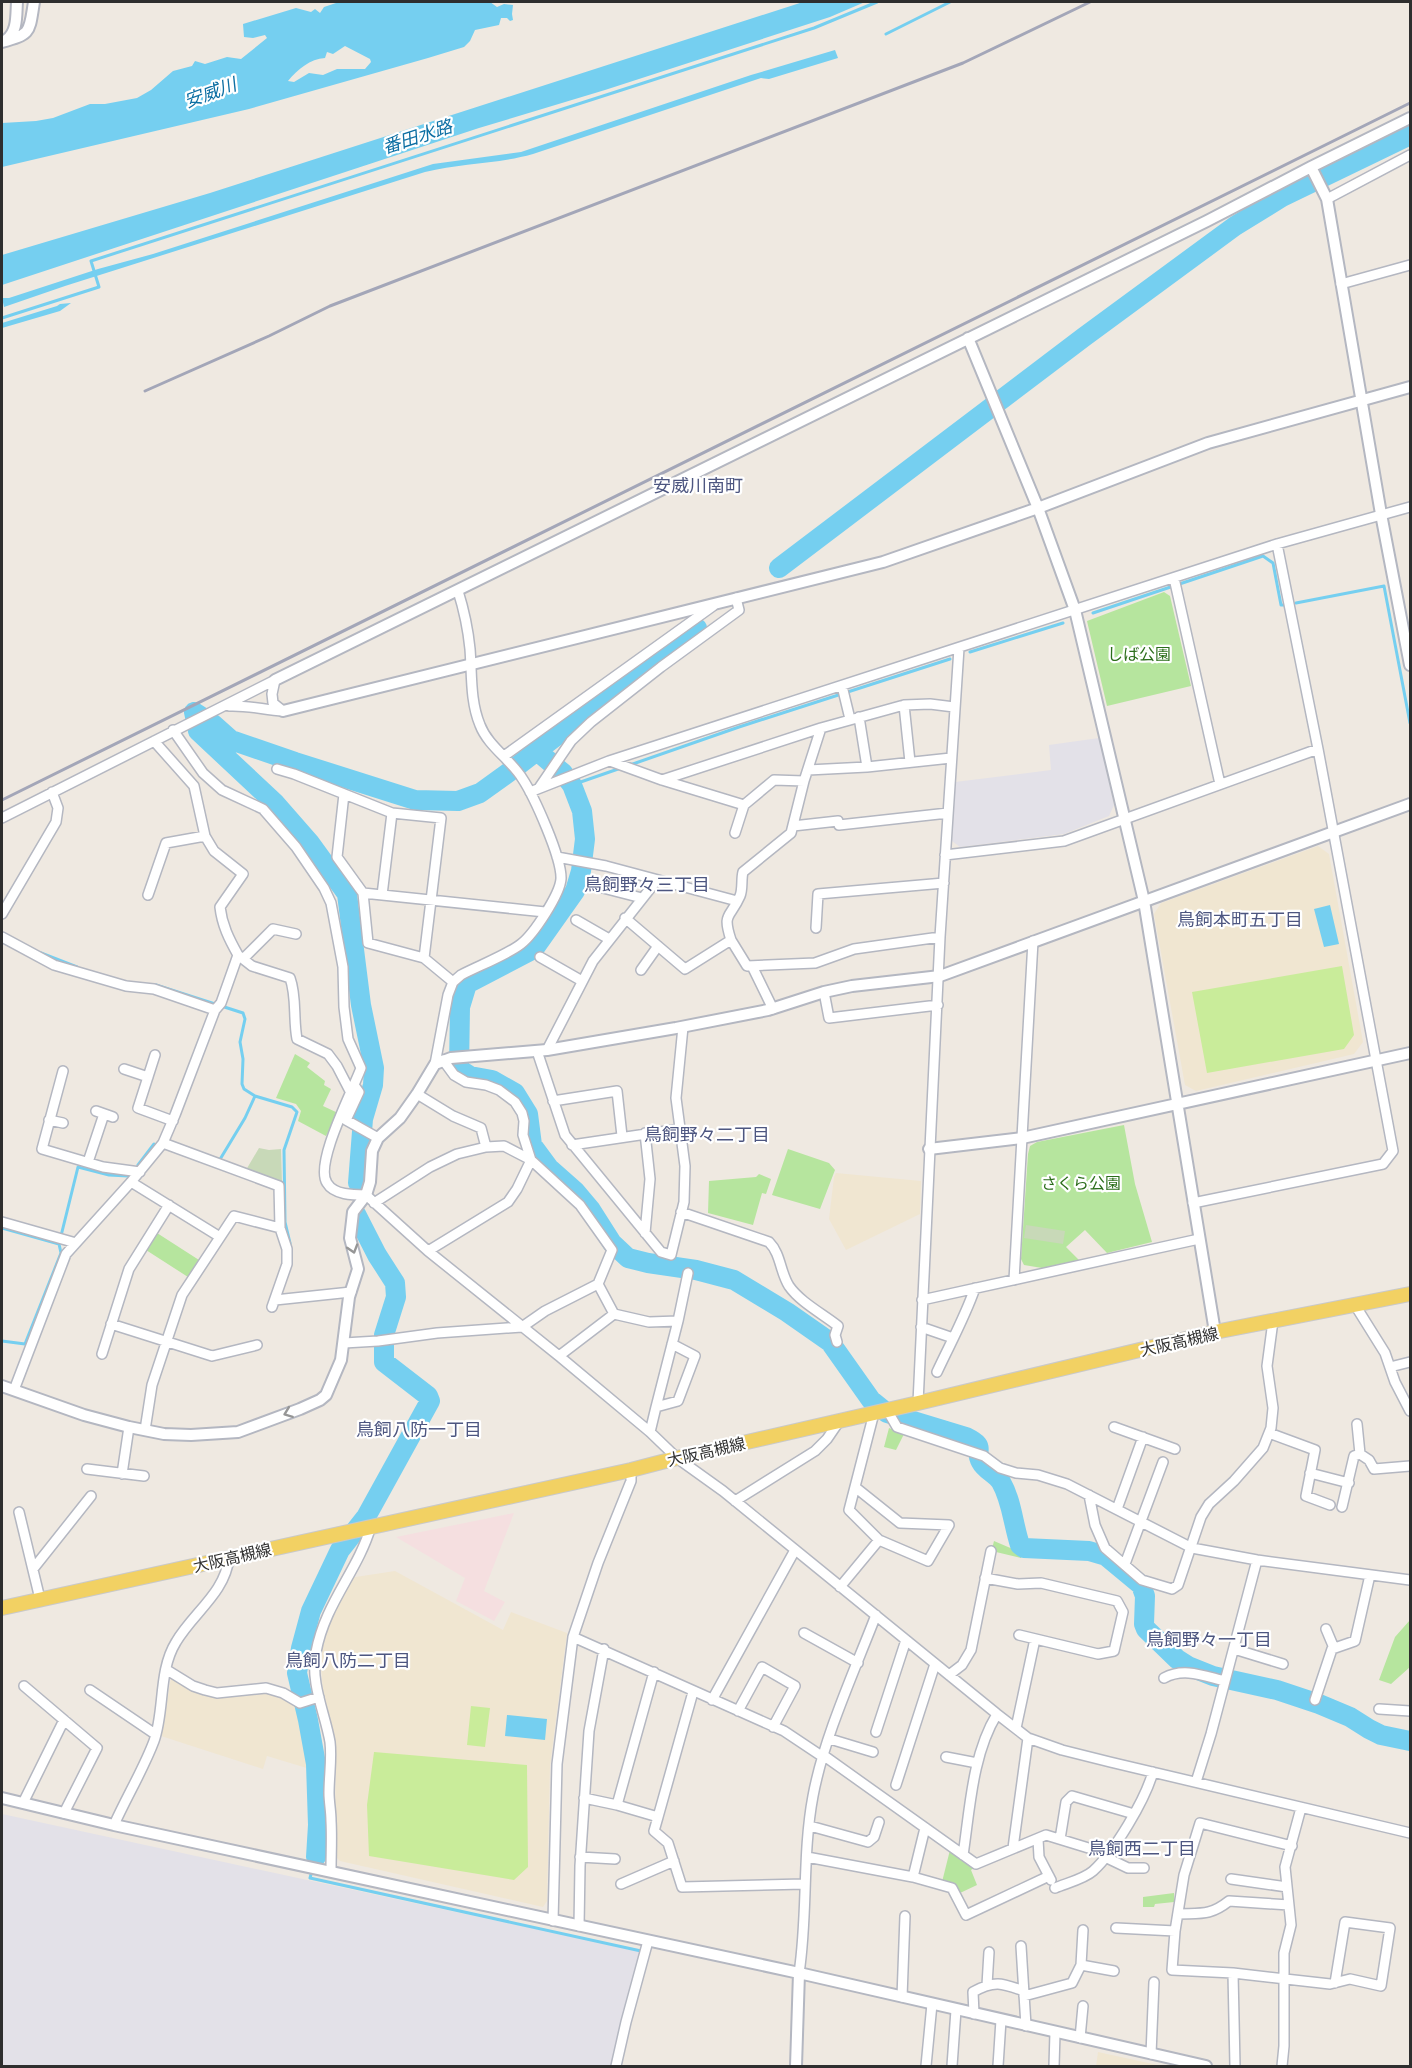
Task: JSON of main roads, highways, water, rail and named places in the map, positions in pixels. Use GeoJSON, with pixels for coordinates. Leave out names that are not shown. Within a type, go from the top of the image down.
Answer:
{"type":"FeatureCollection","features":[{"type":"Feature","properties":{"kind":"main road","name":"大阪高槻線"},"geometry":{"type":"LineString","coordinates":[[2,1608],[631,1470],[1215,1332],[1410,1294]]}},
{"type":"Feature","properties":{"kind":"water","name":"安威川"},"geometry":{"type":"Polygon","coordinates":[[[339,2],[490,2],[497,7],[504,4],[513,5],[513,20],[501,18],[499,25],[475,30],[464,47],[428,58],[249,109],[2,167],[2,123],[53,118],[90,104],[105,104],[137,98],[151,90],[173,71],[192,66],[195,61],[205,64],[227,57],[241,59],[267,38],[265,35],[253,38],[244,37],[243,24],[296,8],[311,12],[315,9],[320,13],[324,7],[339,2]],[[345,46],[333,54],[327,52],[325,58],[305,65],[288,81],[294,82],[309,73],[323,75],[337,69],[365,69],[371,62],[370,59],[345,46]]]}},
{"type":"Feature","properties":{"kind":"water","name":"番田水路"},"geometry":{"type":"Polygon","coordinates":[[[803,2],[865,2],[830,17],[479,128],[2,285],[2,255],[210,193],[803,2]]]}},
{"type":"Feature","properties":{"kind":"water"},"geometry":{"type":"Polygon","coordinates":[[[835,50],[838,58],[769,79],[761,78],[533,154],[425,172],[4,307],[2,298],[9,298],[153,254],[433,164],[521,152],[751,75],[835,50]]]}},
{"type":"Feature","properties":{"kind":"water"},"geometry":{"type":"Polygon","coordinates":[[[71,303],[60,311],[2,328],[2,323],[60,304],[71,303]]]}},
{"type":"Feature","properties":{"kind":"water"},"geometry":{"type":"Polygon","coordinates":[[[1330,905],[1339,944],[1324,947],[1314,909],[1330,905]]]}},
{"type":"Feature","properties":{"kind":"water"},"geometry":{"type":"Polygon","coordinates":[[[507,1715],[547,1719],[545,1740],[505,1736],[507,1715]]]}},
{"type":"Feature","properties":{"kind":"waterway","name":"番田水路"},"geometry":{"type":"LineString","coordinates":[[2,318],[99,287],[91,261],[814,28],[877,2]]}},
{"type":"Feature","properties":{"kind":"waterway"},"geometry":{"type":"LineString","coordinates":[[886,34],[950,2]]}},
{"type":"Feature","properties":{"kind":"waterway"},"geometry":{"type":"LineString","coordinates":[[779,568],[1084,337],[1235,226],[1282,197],[1410,135]]}},
{"type":"Feature","properties":{"kind":"waterway"},"geometry":{"type":"LineString","coordinates":[[1093,613],[1263,556],[1273,563],[1281,605],[1284,605]]}},
{"type":"Feature","properties":{"kind":"waterway"},"geometry":{"type":"LineString","coordinates":[[1296,603],[1384,586],[1410,723]]}},
{"type":"Feature","properties":{"kind":"waterway"},"geometry":{"type":"LineString","coordinates":[[970,652],[1063,623]]}},
{"type":"Feature","properties":{"kind":"waterway"},"geometry":{"type":"LineString","coordinates":[[194,712],[213,724],[231,740],[295,762],[415,800],[458,801],[480,793],[512,770],[697,628]]}},
{"type":"Feature","properties":{"kind":"waterway"},"geometry":{"type":"LineString","coordinates":[[630,765],[950,659]]}},
{"type":"Feature","properties":{"kind":"waterway"},"geometry":{"type":"LineString","coordinates":[[194,712],[198,731],[275,803],[310,843],[347,894],[361,1005],[374,1068],[373,1085],[363,1119],[358,1183]]}},
{"type":"Feature","properties":{"kind":"waterway"},"geometry":{"type":"LineString","coordinates":[[537,751],[563,773],[572,785],[582,811],[585,839],[581,871],[575,891],[534,949],[467,984],[460,1007],[459,1069],[470,1076],[492,1080],[515,1093],[528,1114],[532,1145],[549,1168],[575,1191],[591,1210],[612,1243],[628,1258],[696,1270],[734,1280],[787,1312],[830,1342],[871,1400],[887,1413],[973,1441],[978,1446],[979,1457],[983,1465],[999,1479],[1005,1489],[1020,1545],[1024,1548],[1089,1551],[1106,1556],[1141,1585],[1145,1596],[1144,1624],[1146,1629],[1177,1659],[1188,1666],[1213,1676],[1277,1690],[1319,1704],[1350,1717],[1381,1735],[1410,1741]]}},
{"type":"Feature","properties":{"kind":"waterway"},"geometry":{"type":"LineString","coordinates":[[572,785],[621,768]]}},
{"type":"Feature","properties":{"kind":"waterway"},"geometry":{"type":"LineString","coordinates":[[41,953],[77,967]]}},
{"type":"Feature","properties":{"kind":"waterway"},"geometry":{"type":"LineString","coordinates":[[156,985],[243,1013],[245,1019],[240,1042],[244,1089],[255,1096],[292,1107],[297,1112],[284,1150],[285,1222],[290,1243]]}},
{"type":"Feature","properties":{"kind":"waterway"},"geometry":{"type":"LineString","coordinates":[[218,1160],[245,1118],[255,1096]]}},
{"type":"Feature","properties":{"kind":"waterway"},"geometry":{"type":"LineString","coordinates":[[138,1165],[154,1144]]}},
{"type":"Feature","properties":{"kind":"waterway"},"geometry":{"type":"LineString","coordinates":[[2,1341],[25,1344],[61,1253],[59,1244],[78,1167],[109,1175],[128,1176]]}},
{"type":"Feature","properties":{"kind":"waterway"},"geometry":{"type":"LineString","coordinates":[[316,1857],[318,1825],[316,1764],[297,1673],[301,1648],[311,1611],[340,1550],[366,1517],[430,1401],[428,1396],[384,1362],[384,1335],[396,1297],[395,1283],[377,1255],[356,1214]]}},
{"type":"Feature","properties":{"kind":"waterway"},"geometry":{"type":"LineString","coordinates":[[2,1228],[59,1244]]}},
{"type":"Feature","properties":{"kind":"waterway"},"geometry":{"type":"LineString","coordinates":[[314,1864],[316,1857]]}},
{"type":"Feature","properties":{"kind":"waterway"},"geometry":{"type":"LineString","coordinates":[[312,1871],[310,1878],[641,1951]]}},
{"type":"Feature","properties":{"kind":"railway"},"geometry":{"type":"LineString","coordinates":[[145,391],[330,306],[963,63],[1090,2]]}},
{"type":"Feature","properties":{"kind":"railway"},"geometry":{"type":"LineString","coordinates":[[2,800],[1410,103]]}},
{"type":"Feature","properties":{"kind":"district","name":"安威川南町"},"geometry":{"type":"Point","coordinates":[698,485]}},
{"type":"Feature","properties":{"kind":"district","name":"鳥飼野々三丁目"},"geometry":{"type":"Point","coordinates":[647,884]}},
{"type":"Feature","properties":{"kind":"district","name":"鳥飼本町五丁目"},"geometry":{"type":"Point","coordinates":[1240,919]}},
{"type":"Feature","properties":{"kind":"district","name":"鳥飼野々二丁目"},"geometry":{"type":"Point","coordinates":[707,1134]}},
{"type":"Feature","properties":{"kind":"district","name":"鳥飼八防一丁目"},"geometry":{"type":"Point","coordinates":[419,1429]}},
{"type":"Feature","properties":{"kind":"district","name":"鳥飼野々一丁目"},"geometry":{"type":"Point","coordinates":[1209,1639]}},
{"type":"Feature","properties":{"kind":"district","name":"鳥飼八防二丁目"},"geometry":{"type":"Point","coordinates":[348,1660]}},
{"type":"Feature","properties":{"kind":"district","name":"鳥飼西二丁目"},"geometry":{"type":"Point","coordinates":[1142,1848]}},
{"type":"Feature","properties":{"kind":"park label","name":"しば公園"},"geometry":{"type":"Point","coordinates":[1139,653]}},
{"type":"Feature","properties":{"kind":"park label","name":"さくら公園"},"geometry":{"type":"Point","coordinates":[1081,1182]}}]}
